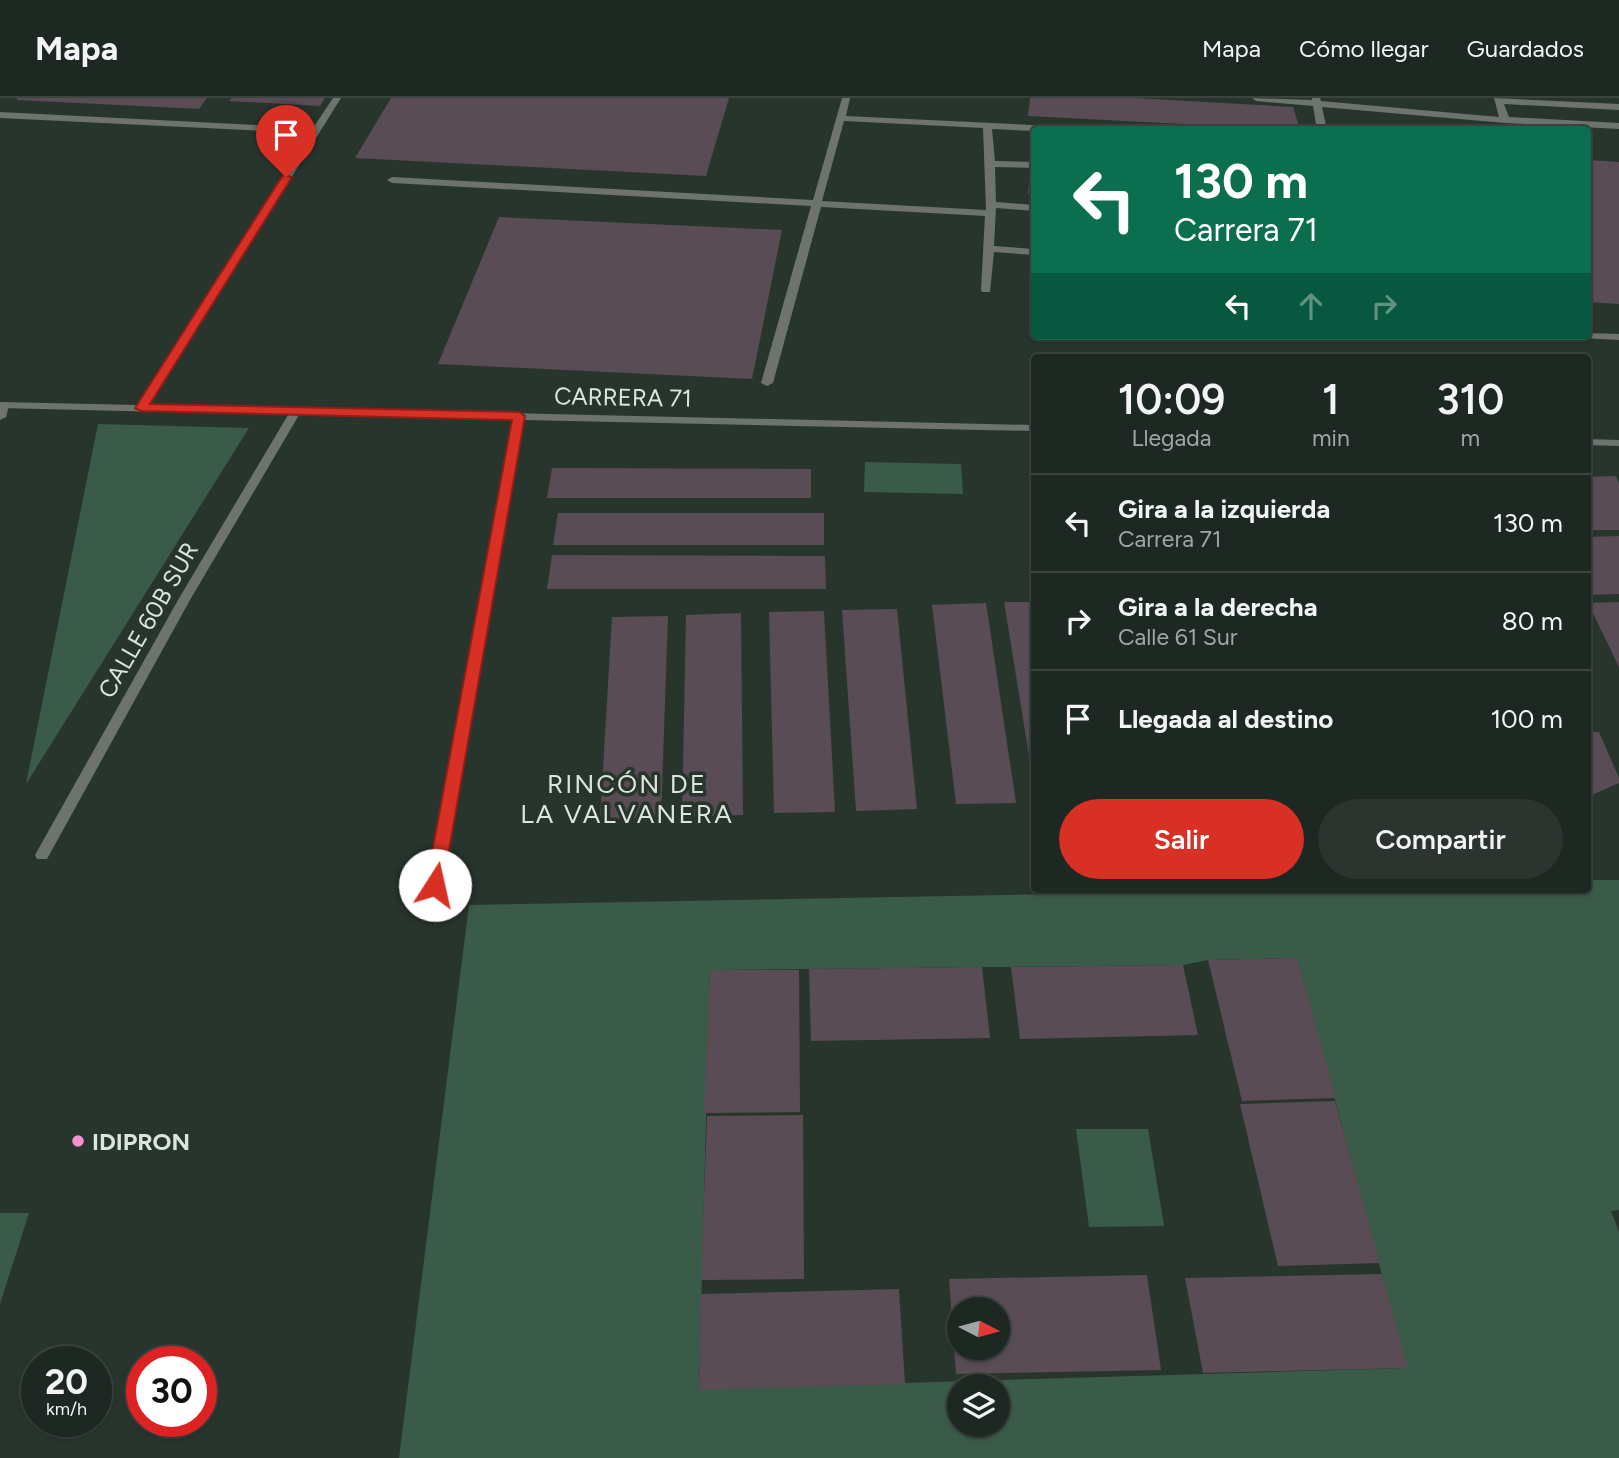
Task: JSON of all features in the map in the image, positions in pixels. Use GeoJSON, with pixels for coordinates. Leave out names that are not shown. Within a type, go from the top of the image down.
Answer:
{"type":"FeatureCollection","features":[{"type":"Feature","properties":{"kind":"street"},"geometry":{"type":"LineString","coordinates":[[141,408],[337,98]]}},
{"type":"Feature","properties":{"kind":"street"},"geometry":{"type":"LineString","coordinates":[[767,383],[846,98]]}},
{"type":"Feature","properties":{"kind":"street"},"geometry":{"type":"LineString","coordinates":[[1255,98],[1316,100],[1505,120],[1619,126]]}},
{"type":"Feature","properties":{"kind":"street"},"geometry":{"type":"LineString","coordinates":[[1389,98],[1391,110]]}},
{"type":"Feature","properties":{"kind":"street"},"geometry":{"type":"LineString","coordinates":[[1316,100],[1321,126]]}},
{"type":"Feature","properties":{"kind":"street"},"geometry":{"type":"LineString","coordinates":[[1505,120],[1498,100],[1619,107]]}},
{"type":"Feature","properties":{"kind":"street"},"geometry":{"type":"LineString","coordinates":[[0,115],[316,131]]}},
{"type":"Feature","properties":{"kind":"street"},"geometry":{"type":"LineString","coordinates":[[840,118],[1031,128]]}},
{"type":"Feature","properties":{"kind":"street"},"geometry":{"type":"LineString","coordinates":[[986,290],[990,249],[991,164],[987,125]]}},
{"type":"Feature","properties":{"kind":"street"},"geometry":{"type":"LineString","coordinates":[[991,164],[1031,165]]}},
{"type":"Feature","properties":{"kind":"street"},"geometry":{"type":"LineString","coordinates":[[392,180],[817,202],[1031,208]]}},
{"type":"Feature","properties":{"kind":"street"},"geometry":{"type":"LineString","coordinates":[[990,249],[1031,251]]}},
{"type":"Feature","properties":{"kind":"street"},"geometry":{"type":"LineString","coordinates":[[1591,336],[1619,337]]}},
{"type":"Feature","properties":{"kind":"street"},"geometry":{"type":"LineString","coordinates":[[0,418],[2,405]]}},
{"type":"Feature","properties":{"kind":"street","name":"CARRERA 71"},"geometry":{"type":"LineString","coordinates":[[2,405],[1031,428]]}},
{"type":"Feature","properties":{"kind":"street","name":"CALLE 60B SUR"},"geometry":{"type":"LineString","coordinates":[[42,855],[184,600],[296,411]]}},
{"type":"Feature","properties":{"kind":"street"},"geometry":{"type":"LineString","coordinates":[[435,885],[519,416]]}},
{"type":"Feature","properties":{"kind":"street"},"geometry":{"type":"LineString","coordinates":[[1591,442],[1619,443]]}},
{"type":"Feature","properties":{"kind":"green space"},"geometry":{"type":"Polygon","coordinates":[[[98,424],[249,428],[26,784],[98,424]]]}},
{"type":"Feature","properties":{"kind":"green space"},"geometry":{"type":"Polygon","coordinates":[[[865,462],[961,464],[963,494],[864,492],[865,462]]]}},
{"type":"Feature","properties":{"kind":"green space"},"geometry":{"type":"Polygon","coordinates":[[[1591,880],[1619,880],[1619,1210],[1611,1211],[1619,1232],[1619,1458],[399,1458],[469,905],[1108,893],[1591,893],[1591,880]],[[1297,958],[1208,960],[1183,965],[710,970],[699,1389],[947,1382],[947,1437],[1010,1437],[1010,1380],[1407,1368],[1297,958]]]}},
{"type":"Feature","properties":{"kind":"green space"},"geometry":{"type":"Polygon","coordinates":[[[1076,1129],[1148,1129],[1164,1226],[1089,1227],[1076,1129]]]}},
{"type":"Feature","properties":{"kind":"green space"},"geometry":{"type":"Polygon","coordinates":[[[0,1213],[29,1213],[0,1304],[0,1213]]]}},
{"type":"Feature","properties":{"kind":"building"},"geometry":{"type":"Polygon","coordinates":[[[17,98],[207,98],[199,109],[17,98]]]}},
{"type":"Feature","properties":{"kind":"building"},"geometry":{"type":"Polygon","coordinates":[[[231,98],[325,98],[320,106],[229,101],[231,98]]]}},
{"type":"Feature","properties":{"kind":"building"},"geometry":{"type":"Polygon","coordinates":[[[391,98],[729,98],[706,176],[355,158],[391,98]]]}},
{"type":"Feature","properties":{"kind":"building"},"geometry":{"type":"Polygon","coordinates":[[[1030,98],[1135,98],[1293,107],[1299,126],[1222,126],[1028,116],[1030,98]]]}},
{"type":"Feature","properties":{"kind":"building"},"geometry":{"type":"Polygon","coordinates":[[[1591,160],[1619,162],[1619,304],[1591,302],[1591,160]]]}},
{"type":"Feature","properties":{"kind":"building"},"geometry":{"type":"Polygon","coordinates":[[[1030,169],[1031,169],[1031,194],[1028,194],[1030,169]]]}},
{"type":"Feature","properties":{"kind":"building"},"geometry":{"type":"Polygon","coordinates":[[[499,217],[782,230],[752,379],[438,364],[499,217]]]}},
{"type":"Feature","properties":{"kind":"building"},"geometry":{"type":"Polygon","coordinates":[[[552,468],[811,469],[811,498],[547,498],[552,468]]]}},
{"type":"Feature","properties":{"kind":"building"},"geometry":{"type":"Polygon","coordinates":[[[1616,476],[1619,483],[1619,530],[1591,530],[1591,477],[1616,476]]]}},
{"type":"Feature","properties":{"kind":"building"},"geometry":{"type":"Polygon","coordinates":[[[558,513],[824,513],[824,545],[553,545],[558,513]]]}},
{"type":"Feature","properties":{"kind":"building"},"geometry":{"type":"Polygon","coordinates":[[[1619,536],[1619,594],[1591,595],[1591,537],[1619,536]]]}},
{"type":"Feature","properties":{"kind":"building"},"geometry":{"type":"Polygon","coordinates":[[[552,555],[825,556],[826,589],[547,589],[552,555]]]}},
{"type":"Feature","properties":{"kind":"building"},"geometry":{"type":"Polygon","coordinates":[[[1004,602],[1031,602],[1031,768],[1004,602]]]}},
{"type":"Feature","properties":{"kind":"building"},"geometry":{"type":"Polygon","coordinates":[[[1619,602],[1619,667],[1591,609],[1591,603],[1619,602]]]}},
{"type":"Feature","properties":{"kind":"building"},"geometry":{"type":"Polygon","coordinates":[[[986,603],[1016,803],[956,804],[932,605],[986,603]]]}},
{"type":"Feature","properties":{"kind":"building"},"geometry":{"type":"Polygon","coordinates":[[[897,609],[917,809],[856,811],[842,610],[897,609]]]}},
{"type":"Feature","properties":{"kind":"building"},"geometry":{"type":"Polygon","coordinates":[[[824,611],[835,812],[774,813],[769,612],[824,611]]]}},
{"type":"Feature","properties":{"kind":"building"},"geometry":{"type":"Polygon","coordinates":[[[741,613],[743,815],[682,817],[686,615],[741,613]]]}},
{"type":"Feature","properties":{"kind":"building"},"geometry":{"type":"Polygon","coordinates":[[[668,616],[661,818],[600,819],[612,617],[668,616]]]}},
{"type":"Feature","properties":{"kind":"building"},"geometry":{"type":"Polygon","coordinates":[[[1591,732],[1599,732],[1619,783],[1591,795],[1591,732]]]}},
{"type":"Feature","properties":{"kind":"building"},"geometry":{"type":"Polygon","coordinates":[[[1297,958],[1336,1098],[1242,1101],[1208,960],[1297,958]]]}},
{"type":"Feature","properties":{"kind":"building"},"geometry":{"type":"Polygon","coordinates":[[[1183,965],[1198,1035],[1020,1039],[1011,967],[1183,965]]]}},
{"type":"Feature","properties":{"kind":"building"},"geometry":{"type":"Polygon","coordinates":[[[982,967],[990,1038],[811,1041],[809,969],[982,967]]]}},
{"type":"Feature","properties":{"kind":"building"},"geometry":{"type":"Polygon","coordinates":[[[710,970],[799,970],[800,1112],[704,1113],[710,970]]]}},
{"type":"Feature","properties":{"kind":"building"},"geometry":{"type":"Polygon","coordinates":[[[1335,1101],[1380,1263],[1278,1266],[1240,1104],[1335,1101]]]}},
{"type":"Feature","properties":{"kind":"building"},"geometry":{"type":"Polygon","coordinates":[[[803,1115],[804,1279],[701,1280],[707,1116],[803,1115]]]}},
{"type":"Feature","properties":{"kind":"building"},"geometry":{"type":"Polygon","coordinates":[[[1382,1274],[1408,1368],[1203,1373],[1185,1278],[1382,1274]]]}},
{"type":"Feature","properties":{"kind":"building"},"geometry":{"type":"Polygon","coordinates":[[[1147,1275],[1161,1370],[956,1374],[955,1360],[1010,1360],[1010,1297],[950,1297],[949,1279],[1147,1275]]]}},
{"type":"Feature","properties":{"kind":"building"},"geometry":{"type":"Polygon","coordinates":[[[899,1289],[905,1384],[699,1390],[701,1294],[899,1289]]]}},
{"type":"Feature","properties":{"kind":"place","name":"IDIPRON"},"geometry":{"type":"Point","coordinates":[78,1141]}},
{"type":"Feature","properties":{"kind":"district","name":"RINCÓN DE LA VALVANERA"},"geometry":{"type":"Point","coordinates":[627,799]}},
{"type":"Feature","properties":{"kind":"route"},"geometry":{"type":"LineString","coordinates":[[286,177],[141,408],[519,416],[435,885]]}}]}
